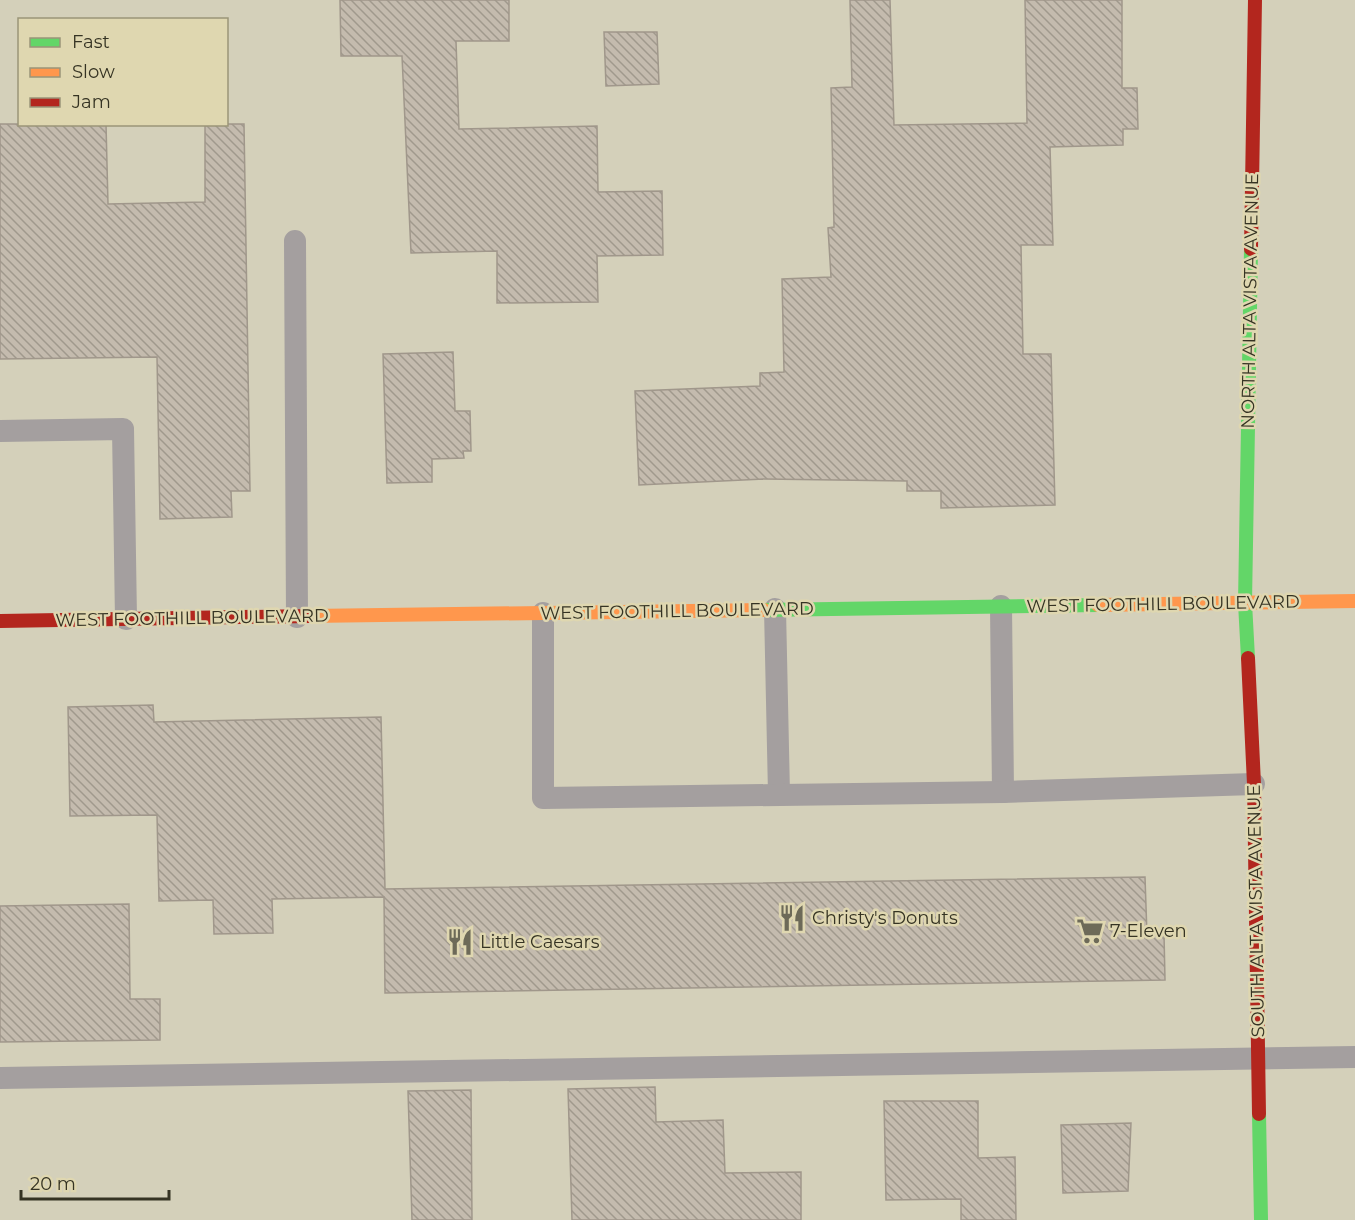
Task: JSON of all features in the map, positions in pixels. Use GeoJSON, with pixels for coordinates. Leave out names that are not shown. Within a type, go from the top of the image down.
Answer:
{"type":"FeatureCollection","features":[{"type":"Feature","properties":{"kind":"main road","name":"NORTH ALTA VISTA AVENUE"},"geometry":{"type":"LineString","coordinates":[[1245,603],[1256,0]]}},
{"type":"Feature","properties":{"kind":"main road","name":"WEST FOOTHILL BOULEVARD"},"geometry":{"type":"LineString","coordinates":[[0,621],[1355,601]]}},
{"type":"Feature","properties":{"kind":"main road","name":"SOUTH ALTA VISTA AVENUE"},"geometry":{"type":"LineString","coordinates":[[1245,603],[1254,784],[1261,1220]]}},
{"type":"Feature","properties":{"kind":"lane"},"geometry":{"type":"LineString","coordinates":[[295,241],[297,617]]}},
{"type":"Feature","properties":{"kind":"lane"},"geometry":{"type":"LineString","coordinates":[[0,430],[123,429],[126,619]]}},
{"type":"Feature","properties":{"kind":"lane"},"geometry":{"type":"LineString","coordinates":[[1001,606],[1003,792]]}},
{"type":"Feature","properties":{"kind":"lane"},"geometry":{"type":"LineString","coordinates":[[775,609],[779,794]]}},
{"type":"Feature","properties":{"kind":"lane"},"geometry":{"type":"LineString","coordinates":[[543,613],[543,798],[1003,792],[1254,784]]}},
{"type":"Feature","properties":{"kind":"lane"},"geometry":{"type":"LineString","coordinates":[[0,1078],[1355,1057]]}},
{"type":"Feature","properties":{"kind":"building"},"geometry":{"type":"Polygon","coordinates":[[[340,0],[509,0],[509,41],[456,41],[459,129],[597,126],[598,192],[662,191],[663,255],[597,256],[598,302],[497,303],[497,251],[411,253],[402,56],[341,56],[340,0]]]}},
{"type":"Feature","properties":{"kind":"building"},"geometry":{"type":"Polygon","coordinates":[[[850,0],[890,0],[894,125],[1027,123],[1025,0],[1122,0],[1122,88],[1137,88],[1138,129],[1123,129],[1123,145],[1050,147],[1053,245],[1021,245],[1023,354],[1051,354],[1055,505],[941,508],[941,491],[907,491],[907,481],[764,479],[639,485],[635,391],[760,386],[760,373],[784,372],[782,279],[831,277],[828,228],[834,227],[831,88],[852,87],[850,0]]]}},
{"type":"Feature","properties":{"kind":"building"},"geometry":{"type":"Polygon","coordinates":[[[604,32],[657,32],[659,84],[606,86],[604,32]]]}},
{"type":"Feature","properties":{"kind":"building"},"geometry":{"type":"Polygon","coordinates":[[[0,124],[106,126],[108,204],[205,202],[205,126],[244,124],[250,491],[231,491],[232,517],[160,519],[157,357],[0,359],[0,124]]]}},
{"type":"Feature","properties":{"kind":"building"},"geometry":{"type":"Polygon","coordinates":[[[453,352],[455,411],[470,411],[471,451],[463,451],[464,458],[432,459],[432,482],[387,483],[383,354],[453,352]]]}},
{"type":"Feature","properties":{"kind":"building"},"geometry":{"type":"Polygon","coordinates":[[[153,705],[154,722],[381,717],[385,889],[1145,877],[1147,935],[1164,934],[1165,980],[385,993],[384,897],[272,899],[273,933],[214,934],[213,900],[159,901],[157,815],[70,816],[68,707],[153,705]]]}},
{"type":"Feature","properties":{"kind":"building"},"geometry":{"type":"Polygon","coordinates":[[[129,904],[130,999],[160,999],[160,1040],[0,1042],[0,906],[129,904]]]}},
{"type":"Feature","properties":{"kind":"building"},"geometry":{"type":"Polygon","coordinates":[[[655,1087],[656,1122],[723,1120],[725,1173],[801,1172],[801,1220],[572,1220],[568,1089],[655,1087]]]}},
{"type":"Feature","properties":{"kind":"building"},"geometry":{"type":"Polygon","coordinates":[[[471,1090],[472,1220],[412,1220],[408,1091],[471,1090]]]}},
{"type":"Feature","properties":{"kind":"building"},"geometry":{"type":"Polygon","coordinates":[[[884,1101],[978,1101],[978,1158],[1015,1157],[1016,1220],[961,1220],[961,1199],[886,1200],[884,1101]]]}},
{"type":"Feature","properties":{"kind":"building"},"geometry":{"type":"Polygon","coordinates":[[[1131,1123],[1128,1191],[1063,1193],[1061,1125],[1131,1123]]]}},
{"type":"Feature","properties":{"kind":"traffic: fast"},"geometry":{"type":"LineString","coordinates":[[1248,658],[1245,603],[1251,249]]}},
{"type":"Feature","properties":{"kind":"traffic: fast"},"geometry":{"type":"LineString","coordinates":[[764,610],[1098,605]]}},
{"type":"Feature","properties":{"kind":"traffic: fast"},"geometry":{"type":"LineString","coordinates":[[1259,1114],[1261,1220]]}},
{"type":"Feature","properties":{"kind":"traffic: slow"},"geometry":{"type":"LineString","coordinates":[[1098,605],[1355,601]]}},
{"type":"Feature","properties":{"kind":"traffic: slow"},"geometry":{"type":"LineString","coordinates":[[309,616],[764,610]]}},
{"type":"Feature","properties":{"kind":"traffic: jam"},"geometry":{"type":"LineString","coordinates":[[1251,249],[1255,0]]}},
{"type":"Feature","properties":{"kind":"traffic: jam"},"geometry":{"type":"LineString","coordinates":[[0,621],[309,616]]}},
{"type":"Feature","properties":{"kind":"traffic: jam"},"geometry":{"type":"LineString","coordinates":[[1248,658],[1254,784],[1259,1114]]}},
{"type":"Feature","properties":{"kind":"place","name":"Christy's Donuts"},"geometry":{"type":"Point","coordinates":[792,918]}},
{"type":"Feature","properties":{"kind":"place","name":"7-Eleven"},"geometry":{"type":"Point","coordinates":[1090,931]}},
{"type":"Feature","properties":{"kind":"place","name":"Little Caesars"},"geometry":{"type":"Point","coordinates":[460,942]}}]}
